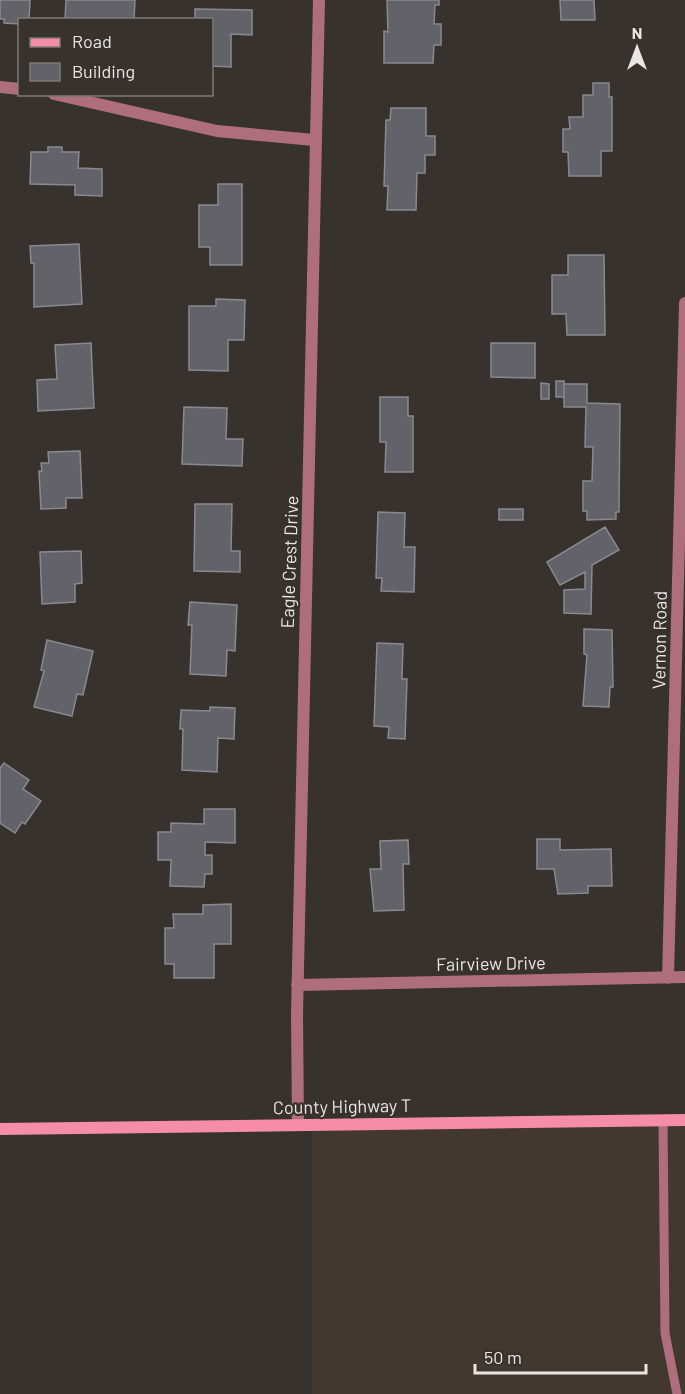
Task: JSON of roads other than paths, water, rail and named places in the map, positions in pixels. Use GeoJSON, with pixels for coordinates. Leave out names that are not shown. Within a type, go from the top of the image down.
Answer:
{"type":"FeatureCollection","features":[{"type":"Feature","properties":{"kind":"main road","name":"County Highway T"},"geometry":{"type":"LineString","coordinates":[[0,1129],[685,1120]]}},
{"type":"Feature","properties":{"kind":"street","name":"Eagle Crest Drive"},"geometry":{"type":"LineString","coordinates":[[298,1124],[297,985],[314,140],[319,0]]}},
{"type":"Feature","properties":{"kind":"street"},"geometry":{"type":"LineString","coordinates":[[0,87],[18,89]]}},
{"type":"Feature","properties":{"kind":"street"},"geometry":{"type":"LineString","coordinates":[[63,96],[217,131],[314,140]]}},
{"type":"Feature","properties":{"kind":"street","name":"Vernon Road"},"geometry":{"type":"LineString","coordinates":[[668,978],[685,303]]}},
{"type":"Feature","properties":{"kind":"street","name":"Fairview Drive"},"geometry":{"type":"LineString","coordinates":[[297,985],[685,977]]}},
{"type":"Feature","properties":{"kind":"lane"},"geometry":{"type":"LineString","coordinates":[[663,1120],[665,1333],[677,1394]]}}]}
